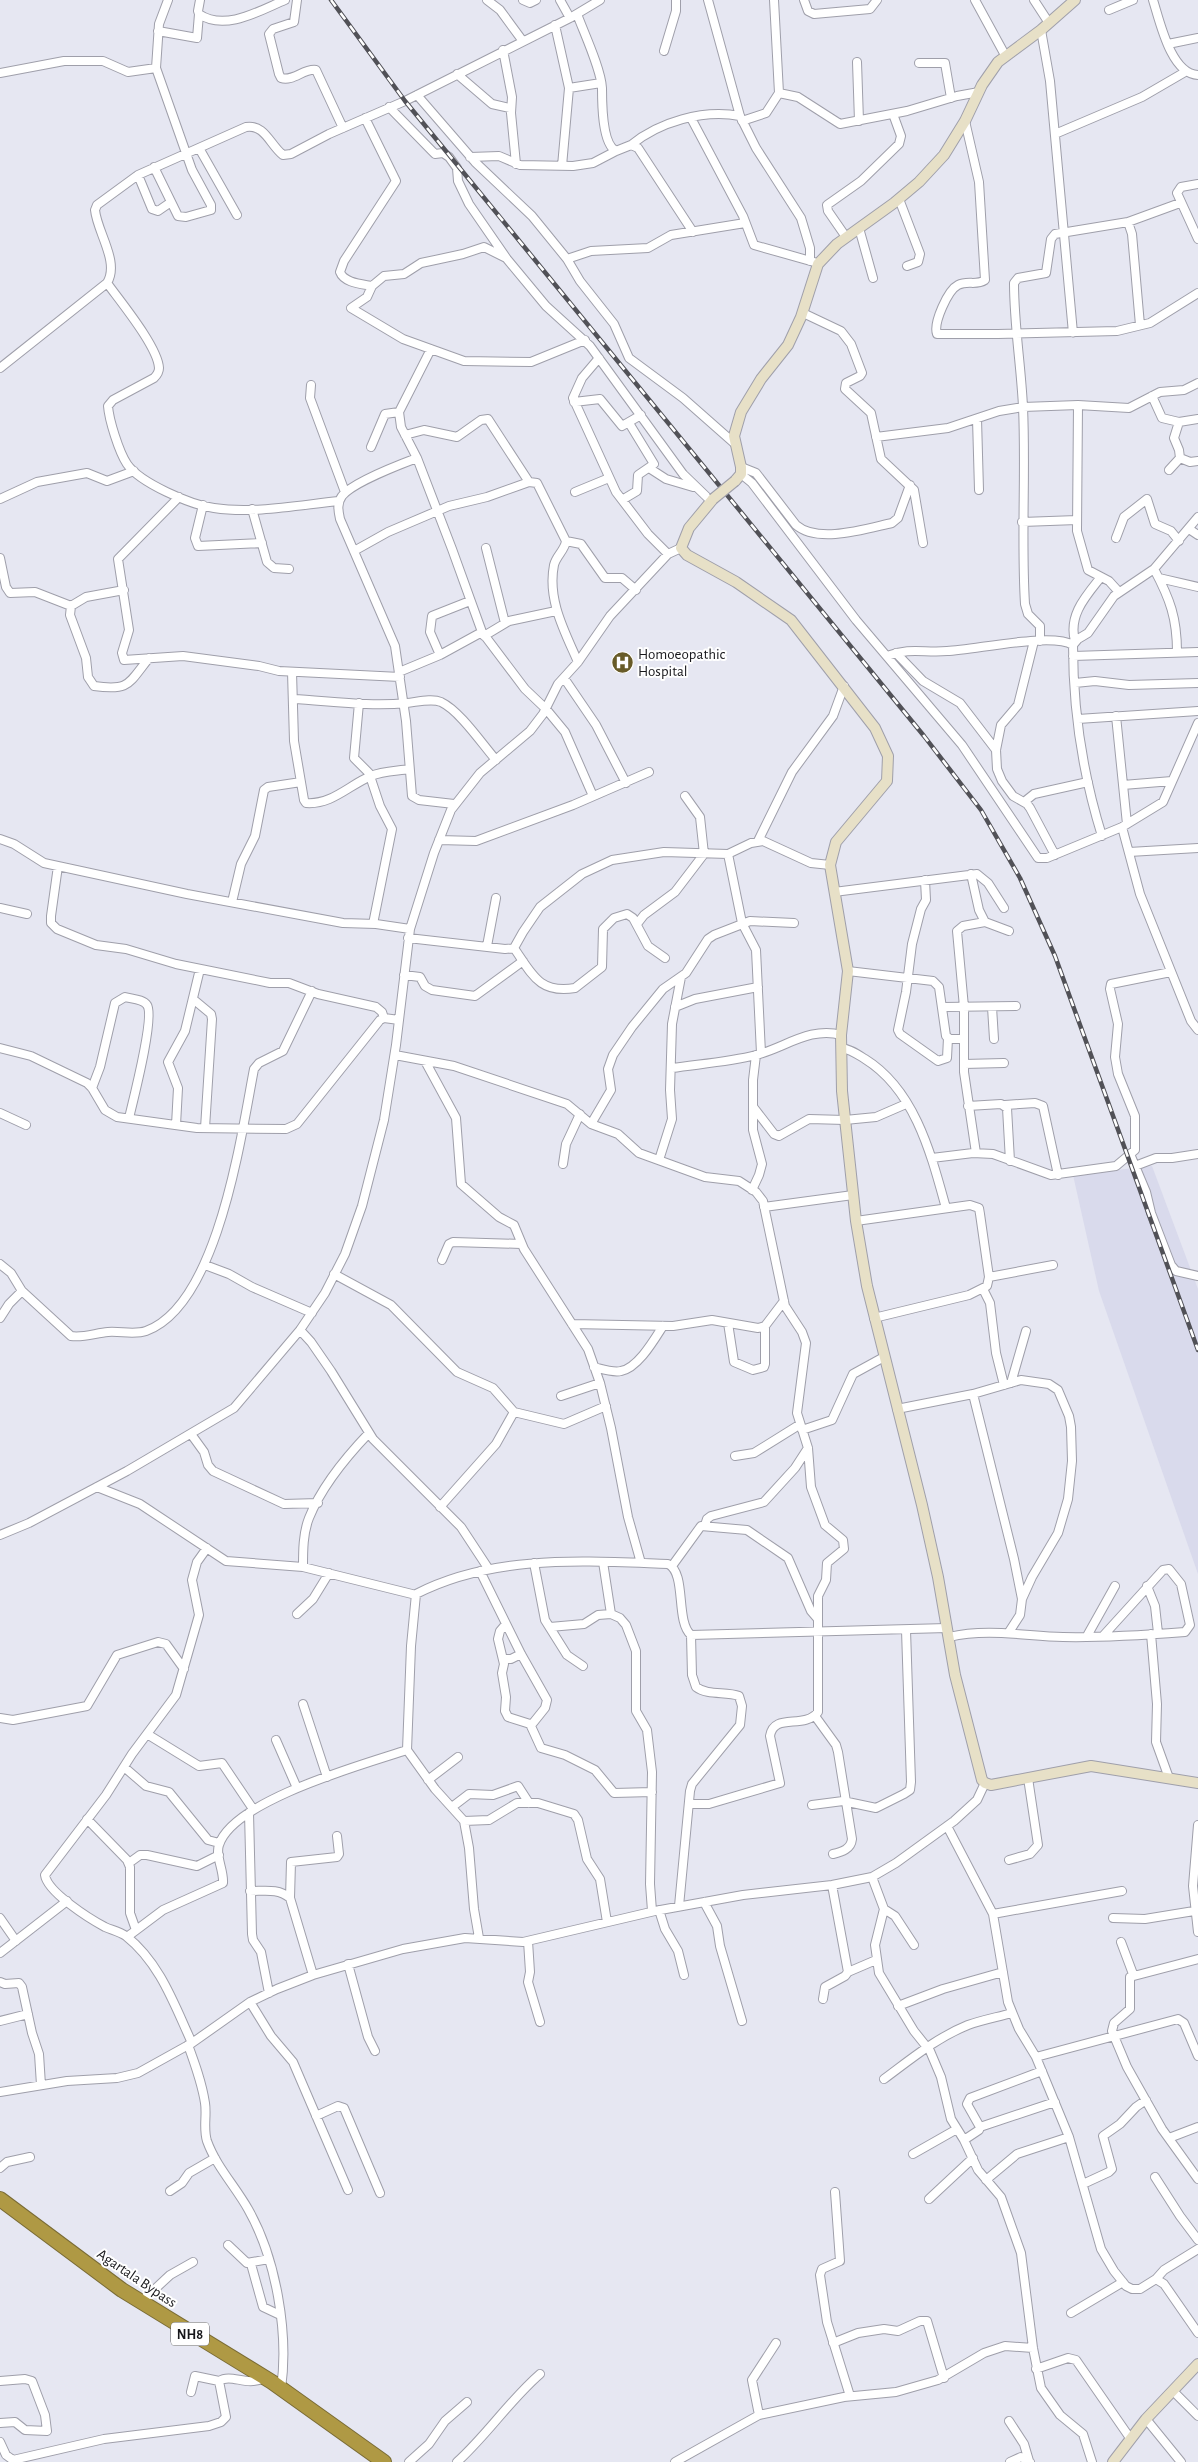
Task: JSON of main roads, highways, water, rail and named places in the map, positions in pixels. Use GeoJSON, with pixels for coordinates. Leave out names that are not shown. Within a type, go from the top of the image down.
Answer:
{"type":"FeatureCollection","features":[{"type":"Feature","properties":{"kind":"highway","name":"Agartala Bypass"},"geometry":{"type":"LineString","coordinates":[[0,2199],[141,2302],[281,2389],[384,2462]]}},
{"type":"Feature","properties":{"kind":"railway"},"geometry":{"type":"LineString","coordinates":[[331,0],[405,101],[924,736],[981,810],[1020,878],[1055,956],[1198,1350]]}},
{"type":"Feature","properties":{"kind":"place","name":"Homoeopathic Hospital"},"geometry":{"type":"Point","coordinates":[622,663]}}]}
